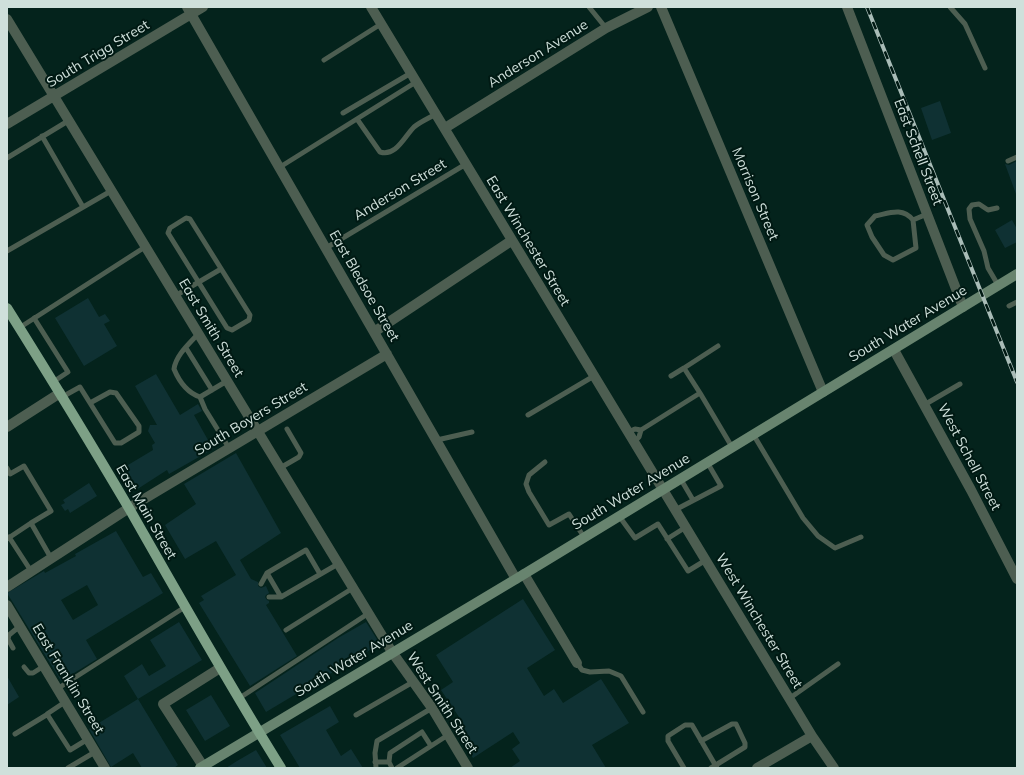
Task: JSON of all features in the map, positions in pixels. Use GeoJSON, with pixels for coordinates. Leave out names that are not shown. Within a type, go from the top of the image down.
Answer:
{"type":"FeatureCollection","features":[{"type":"Feature","properties":{"kind":"main road","name":"South Water Avenue"},"geometry":{"type":"LineString","coordinates":[[202,767],[894,350],[1017,274]]}},
{"type":"Feature","properties":{"kind":"main road","name":"East Main Street"},"geometry":{"type":"LineString","coordinates":[[7,308],[129,508],[238,699],[281,768]]}},
{"type":"Feature","properties":{"kind":"street","name":"South Trigg Street"},"geometry":{"type":"LineString","coordinates":[[7,124],[54,97],[189,10],[203,7]]}},
{"type":"Feature","properties":{"kind":"street","name":"East Winchester Street"},"geometry":{"type":"LineString","coordinates":[[370,7],[445,128],[662,489]]}},
{"type":"Feature","properties":{"kind":"street","name":"Anderson Avenue"},"geometry":{"type":"LineString","coordinates":[[445,128],[606,28],[648,7]]}},
{"type":"Feature","properties":{"kind":"street","name":"Morrison Street"},"geometry":{"type":"LineString","coordinates":[[661,7],[823,392]]}},
{"type":"Feature","properties":{"kind":"street","name":"East Schell Street"},"geometry":{"type":"LineString","coordinates":[[847,7],[963,307]]}},
{"type":"Feature","properties":{"kind":"street","name":"East Bledsoe Street"},"geometry":{"type":"LineString","coordinates":[[189,10],[437,440],[520,576],[577,663]]}},
{"type":"Feature","properties":{"kind":"street","name":"East Smith Street"},"geometry":{"type":"LineString","coordinates":[[7,19],[392,652]]}},
{"type":"Feature","properties":{"kind":"street"},"geometry":{"type":"LineString","coordinates":[[374,332],[512,241]]}},
{"type":"Feature","properties":{"kind":"street","name":"West Schell Street"},"geometry":{"type":"LineString","coordinates":[[894,350],[972,490],[1017,579]]}},
{"type":"Feature","properties":{"kind":"street","name":"South Boyers Street"},"geometry":{"type":"LineString","coordinates":[[7,587],[129,508],[387,354]]}},
{"type":"Feature","properties":{"kind":"street"},"geometry":{"type":"LineString","coordinates":[[7,427],[61,395]]}},
{"type":"Feature","properties":{"kind":"street","name":"West Winchester Street"},"geometry":{"type":"LineString","coordinates":[[662,489],[812,736],[834,768]]}},
{"type":"Feature","properties":{"kind":"street","name":"East Franklin Street"},"geometry":{"type":"LineString","coordinates":[[7,605],[105,768]]}},
{"type":"Feature","properties":{"kind":"street","name":"West Smith Street"},"geometry":{"type":"LineString","coordinates":[[392,652],[432,708],[468,768]]}},
{"type":"Feature","properties":{"kind":"street"},"geometry":{"type":"LineString","coordinates":[[202,767],[163,704],[220,668]]}},
{"type":"Feature","properties":{"kind":"street"},"geometry":{"type":"LineString","coordinates":[[757,768],[812,736]]}},
{"type":"Feature","properties":{"kind":"lane"},"geometry":{"type":"LineString","coordinates":[[589,7],[606,28]]}},
{"type":"Feature","properties":{"kind":"lane"},"geometry":{"type":"LineString","coordinates":[[950,7],[965,24],[985,68]]}},
{"type":"Feature","properties":{"kind":"lane"},"geometry":{"type":"LineString","coordinates":[[324,60],[381,24]]}},
{"type":"Feature","properties":{"kind":"lane"},"geometry":{"type":"LineString","coordinates":[[280,167],[357,119],[414,78]]}},
{"type":"Feature","properties":{"kind":"lane"},"geometry":{"type":"LineString","coordinates":[[343,113],[414,78]]}},
{"type":"Feature","properties":{"kind":"lane"},"geometry":{"type":"LineString","coordinates":[[357,119],[380,152],[384,153],[393,151],[415,126],[436,114]]}},
{"type":"Feature","properties":{"kind":"lane"},"geometry":{"type":"LineString","coordinates":[[7,158],[68,121]]}},
{"type":"Feature","properties":{"kind":"lane"},"geometry":{"type":"LineString","coordinates":[[42,136],[83,207]]}},
{"type":"Feature","properties":{"kind":"lane"},"geometry":{"type":"LineString","coordinates":[[1008,161],[1017,157]]}},
{"type":"Feature","properties":{"kind":"lane","name":"Anderson Street"},"geometry":{"type":"LineString","coordinates":[[326,248],[466,164]]}},
{"type":"Feature","properties":{"kind":"lane"},"geometry":{"type":"LineString","coordinates":[[7,251],[111,191]]}},
{"type":"Feature","properties":{"kind":"lane"},"geometry":{"type":"LineString","coordinates":[[997,208],[988,210],[980,204],[972,206],[968,210],[970,219],[984,251],[988,268],[998,285]]}},
{"type":"Feature","properties":{"kind":"lane"},"geometry":{"type":"LineString","coordinates":[[901,211],[909,215],[913,220],[916,248],[893,260],[884,256],[872,237],[868,225],[875,216],[901,211]]}},
{"type":"Feature","properties":{"kind":"lane"},"geometry":{"type":"LineString","coordinates":[[913,220],[927,214]]}},
{"type":"Feature","properties":{"kind":"lane"},"geometry":{"type":"LineString","coordinates":[[186,218],[190,219],[220,268],[250,315],[249,320],[232,330],[227,328],[168,233],[170,228],[186,218]]}},
{"type":"Feature","properties":{"kind":"lane"},"geometry":{"type":"LineString","coordinates":[[19,328],[145,247]]}},
{"type":"Feature","properties":{"kind":"lane"},"geometry":{"type":"LineString","coordinates":[[175,296],[220,268]]}},
{"type":"Feature","properties":{"kind":"lane"},"geometry":{"type":"LineString","coordinates":[[1009,306],[1017,302]]}},
{"type":"Feature","properties":{"kind":"lane"},"geometry":{"type":"LineString","coordinates":[[34,318],[68,372],[53,382]]}},
{"type":"Feature","properties":{"kind":"lane"},"geometry":{"type":"LineString","coordinates":[[198,334],[178,358],[174,369],[187,389],[200,397],[205,409],[229,448]]}},
{"type":"Feature","properties":{"kind":"lane"},"geometry":{"type":"LineString","coordinates":[[671,376],[718,346]]}},
{"type":"Feature","properties":{"kind":"lane"},"geometry":{"type":"LineString","coordinates":[[186,348],[212,390]]}},
{"type":"Feature","properties":{"kind":"lane"},"geometry":{"type":"LineString","coordinates":[[684,368],[732,447]]}},
{"type":"Feature","properties":{"kind":"lane"},"geometry":{"type":"LineString","coordinates":[[528,414],[594,376]]}},
{"type":"Feature","properties":{"kind":"lane"},"geometry":{"type":"LineString","coordinates":[[200,397],[227,381]]}},
{"type":"Feature","properties":{"kind":"lane"},"geometry":{"type":"LineString","coordinates":[[924,404],[960,384]]}},
{"type":"Feature","properties":{"kind":"lane"},"geometry":{"type":"LineString","coordinates":[[61,395],[80,387],[90,403],[115,443],[121,443],[139,432],[139,426],[116,393],[110,392],[90,403]]}},
{"type":"Feature","properties":{"kind":"lane"},"geometry":{"type":"LineString","coordinates":[[628,432],[635,429],[641,430],[700,394]]}},
{"type":"Feature","properties":{"kind":"lane"},"geometry":{"type":"LineString","coordinates":[[280,468],[299,457],[301,453],[287,429]]}},
{"type":"Feature","properties":{"kind":"lane"},"geometry":{"type":"LineString","coordinates":[[634,442],[639,437],[641,430]]}},
{"type":"Feature","properties":{"kind":"lane"},"geometry":{"type":"LineString","coordinates":[[437,440],[472,432]]}},
{"type":"Feature","properties":{"kind":"lane"},"geometry":{"type":"LineString","coordinates":[[753,434],[803,518],[818,536],[835,548],[861,536]]}},
{"type":"Feature","properties":{"kind":"lane"},"geometry":{"type":"LineString","coordinates":[[545,462],[529,475],[526,484],[528,492],[549,525],[569,514],[584,537]]}},
{"type":"Feature","properties":{"kind":"lane"},"geometry":{"type":"LineString","coordinates":[[675,510],[721,486],[706,462]]}},
{"type":"Feature","properties":{"kind":"lane"},"geometry":{"type":"LineString","coordinates":[[7,468],[10,474],[24,466],[51,511],[8,538],[31,571]]}},
{"type":"Feature","properties":{"kind":"lane"},"geometry":{"type":"LineString","coordinates":[[680,478],[693,500]]}},
{"type":"Feature","properties":{"kind":"lane"},"geometry":{"type":"LineString","coordinates":[[618,516],[635,538],[658,524],[688,571],[706,560]]}},
{"type":"Feature","properties":{"kind":"lane"},"geometry":{"type":"LineString","coordinates":[[31,523],[52,558]]}},
{"type":"Feature","properties":{"kind":"lane"},"geometry":{"type":"LineString","coordinates":[[667,539],[686,527]]}},
{"type":"Feature","properties":{"kind":"lane"},"geometry":{"type":"LineString","coordinates":[[262,584],[267,573],[306,550],[320,574]]}},
{"type":"Feature","properties":{"kind":"lane"},"geometry":{"type":"LineString","coordinates":[[269,597],[281,597],[338,564]]}},
{"type":"Feature","properties":{"kind":"lane"},"geometry":{"type":"LineString","coordinates":[[267,573],[281,597]]}},
{"type":"Feature","properties":{"kind":"lane"},"geometry":{"type":"LineString","coordinates":[[286,630],[353,588]]}},
{"type":"Feature","properties":{"kind":"lane"},"geometry":{"type":"LineString","coordinates":[[57,689],[185,607]]}},
{"type":"Feature","properties":{"kind":"lane"},"geometry":{"type":"LineString","coordinates":[[238,699],[369,613]]}},
{"type":"Feature","properties":{"kind":"lane"},"geometry":{"type":"LineString","coordinates":[[13,648],[8,639],[9,634],[20,626]]}},
{"type":"Feature","properties":{"kind":"lane"},"geometry":{"type":"LineString","coordinates":[[577,663],[582,670],[590,672],[609,671],[621,676],[643,712]]}},
{"type":"Feature","properties":{"kind":"lane"},"geometry":{"type":"LineString","coordinates":[[790,698],[838,664]]}},
{"type":"Feature","properties":{"kind":"lane"},"geometry":{"type":"LineString","coordinates":[[24,667],[29,672],[33,673],[44,666]]}},
{"type":"Feature","properties":{"kind":"lane"},"geometry":{"type":"LineString","coordinates":[[356,715],[413,682]]}},
{"type":"Feature","properties":{"kind":"lane"},"geometry":{"type":"LineString","coordinates":[[15,734],[65,702]]}},
{"type":"Feature","properties":{"kind":"lane"},"geometry":{"type":"LineString","coordinates":[[389,762],[375,765],[374,753],[377,741],[432,708]]}},
{"type":"Feature","properties":{"kind":"lane"},"geometry":{"type":"LineString","coordinates":[[48,714],[70,750],[88,739]]}},
{"type":"Feature","properties":{"kind":"lane"},"geometry":{"type":"LineString","coordinates":[[684,768],[668,741],[668,736],[685,725],[692,725],[714,767],[745,747],[746,743],[736,724],[732,724],[701,741]]}},
{"type":"Feature","properties":{"kind":"lane"},"geometry":{"type":"LineString","coordinates":[[392,768],[389,762],[390,752],[422,732],[431,746]]}},
{"type":"Feature","properties":{"kind":"lane"},"geometry":{"type":"LineString","coordinates":[[397,768],[448,735]]}},
{"type":"Feature","properties":{"kind":"lane"},"geometry":{"type":"LineString","coordinates":[[68,768],[95,752]]}},
{"type":"Feature","properties":{"kind":"building"},"geometry":{"type":"Polygon","coordinates":[[[940,101],[951,133],[932,140],[921,108],[940,101]]]}},
{"type":"Feature","properties":{"kind":"building"},"geometry":{"type":"Polygon","coordinates":[[[1017,161],[1016,194],[1005,164],[1009,165],[1017,161]]]}},
{"type":"Feature","properties":{"kind":"building"},"geometry":{"type":"Polygon","coordinates":[[[1012,220],[1017,229],[1017,242],[1005,248],[995,230],[1012,220]]]}},
{"type":"Feature","properties":{"kind":"building"},"geometry":{"type":"Polygon","coordinates":[[[88,298],[99,317],[105,314],[110,321],[104,324],[117,346],[84,366],[55,318],[88,298]]]}},
{"type":"Feature","properties":{"kind":"building"},"geometry":{"type":"Polygon","coordinates":[[[156,374],[180,415],[198,404],[202,411],[194,415],[213,449],[169,474],[167,470],[136,490],[123,468],[153,450],[152,445],[155,443],[148,431],[150,425],[157,425],[135,386],[156,374]]]}},
{"type":"Feature","properties":{"kind":"building"},"geometry":{"type":"Polygon","coordinates":[[[236,453],[281,533],[240,560],[251,579],[258,582],[258,586],[261,588],[266,586],[269,593],[265,597],[269,603],[266,605],[297,656],[250,686],[199,603],[204,600],[201,596],[236,575],[216,541],[185,559],[165,525],[196,504],[184,484],[236,453]]]}},
{"type":"Feature","properties":{"kind":"building"},"geometry":{"type":"Polygon","coordinates":[[[89,483],[97,496],[70,513],[68,509],[65,511],[61,505],[65,503],[63,500],[89,483]]]}},
{"type":"Feature","properties":{"kind":"building"},"geometry":{"type":"Polygon","coordinates":[[[116,531],[143,577],[151,573],[163,593],[86,640],[97,659],[61,681],[7,593],[44,571],[45,573],[76,556],[75,554],[116,531]],[[87,585],[61,600],[73,620],[98,605],[87,585]]]}},
{"type":"Feature","properties":{"kind":"building"},"geometry":{"type":"Polygon","coordinates":[[[523,599],[555,650],[527,668],[544,696],[554,689],[563,703],[601,679],[629,723],[592,745],[606,768],[510,768],[520,761],[512,749],[520,743],[513,732],[473,758],[451,722],[459,717],[441,690],[453,682],[436,655],[523,599]]]}},
{"type":"Feature","properties":{"kind":"building"},"geometry":{"type":"Polygon","coordinates":[[[179,622],[202,660],[138,699],[124,676],[142,664],[149,676],[166,666],[150,640],[179,622]]]}},
{"type":"Feature","properties":{"kind":"building"},"geometry":{"type":"Polygon","coordinates":[[[366,622],[380,644],[266,712],[255,693],[338,638],[366,622]]]}},
{"type":"Feature","properties":{"kind":"building"},"geometry":{"type":"Polygon","coordinates":[[[7,676],[19,697],[7,705],[7,676]]]}},
{"type":"Feature","properties":{"kind":"building"},"geometry":{"type":"Polygon","coordinates":[[[211,695],[230,726],[205,741],[186,710],[211,695]]]}},
{"type":"Feature","properties":{"kind":"building"},"geometry":{"type":"Polygon","coordinates":[[[138,699],[178,765],[174,768],[142,768],[133,753],[111,767],[89,729],[138,699]]]}},
{"type":"Feature","properties":{"kind":"building"},"geometry":{"type":"Polygon","coordinates":[[[330,706],[339,722],[326,730],[341,756],[351,749],[363,768],[300,768],[280,735],[330,706]]]}},
{"type":"Feature","properties":{"kind":"building"},"geometry":{"type":"Polygon","coordinates":[[[256,750],[267,768],[226,768],[237,761],[256,750]]]}},
{"type":"Feature","properties":{"kind":"railway"},"geometry":{"type":"LineString","coordinates":[[867,7],[1017,382]]}}]}
